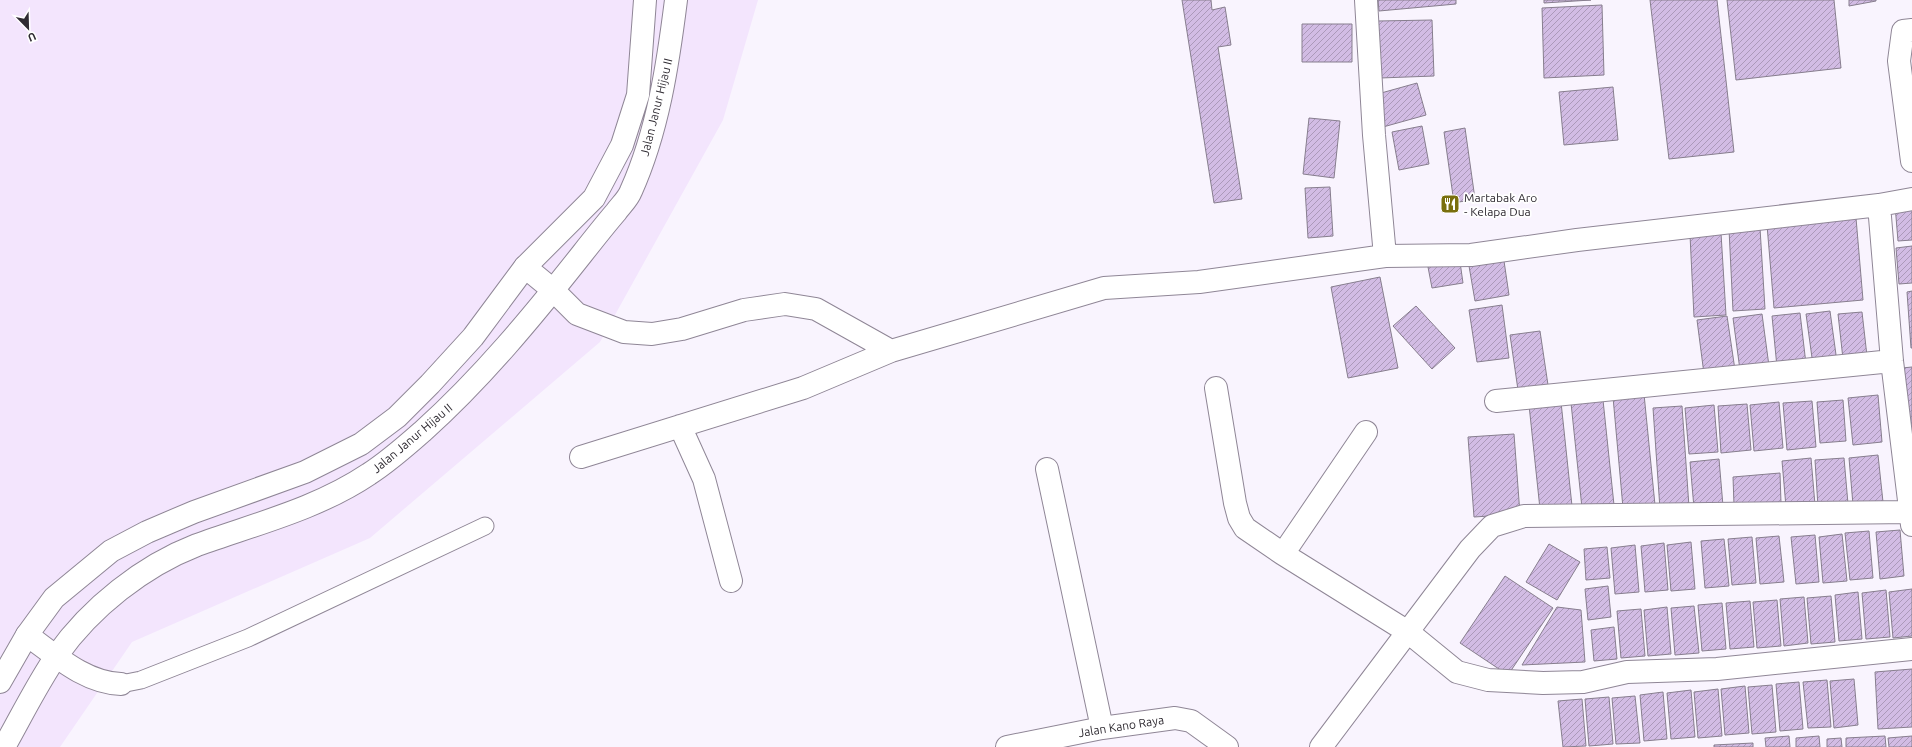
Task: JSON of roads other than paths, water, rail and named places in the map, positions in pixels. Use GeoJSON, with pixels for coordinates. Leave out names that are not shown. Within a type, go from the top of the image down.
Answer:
{"type":"FeatureCollection","features":[{"type":"Feature","properties":{"kind":"street","name":"Jalan Janur Hijau II"},"geometry":{"type":"LineString","coordinates":[[0,682],[27,634],[54,598],[111,551],[147,532],[187,515],[305,472],[367,439],[397,417],[430,384],[473,337],[525,267],[594,198],[622,145],[638,95],[645,0]]}},
{"type":"Feature","properties":{"kind":"street","name":"Jalan Janur Hijau II"},"geometry":{"type":"LineString","coordinates":[[4,747],[57,656],[75,633],[100,607],[126,584],[154,566],[194,546],[279,517],[320,500],[369,475],[405,447],[451,406],[503,350],[630,194],[649,144],[669,50],[676,0]]}},
{"type":"Feature","properties":{"kind":"street"},"geometry":{"type":"LineString","coordinates":[[1366,0],[1374,136],[1385,256]]}},
{"type":"Feature","properties":{"kind":"street"},"geometry":{"type":"LineString","coordinates":[[1912,30],[1903,31],[1899,61],[1912,161]]}},
{"type":"Feature","properties":{"kind":"street"},"geometry":{"type":"LineString","coordinates":[[580,458],[803,388],[891,351],[1104,288],[1199,282],[1385,256],[1471,255],[1577,240],[1912,200]]}},
{"type":"Feature","properties":{"kind":"street"},"geometry":{"type":"LineString","coordinates":[[1321,747],[1470,549],[1492,526],[1524,516],[1911,519],[1892,361],[1879,205]]}},
{"type":"Feature","properties":{"kind":"street"},"geometry":{"type":"LineString","coordinates":[[525,267],[553,290],[577,314],[624,332],[652,334],[682,329],[744,310],[785,304],[816,309],[891,351]]}},
{"type":"Feature","properties":{"kind":"street"},"geometry":{"type":"LineString","coordinates":[[1496,401],[1892,361]]}},
{"type":"Feature","properties":{"kind":"street"},"geometry":{"type":"LineString","coordinates":[[1216,388],[1235,503],[1239,518],[1244,528],[1408,632],[1457,672],[1488,680],[1543,683],[1583,682],[1628,672],[1717,669],[1912,649]]}},
{"type":"Feature","properties":{"kind":"street"},"geometry":{"type":"LineString","coordinates":[[680,426],[704,479],[731,581]]}},
{"type":"Feature","properties":{"kind":"street"},"geometry":{"type":"LineString","coordinates":[[1283,554],[1366,432]]}},
{"type":"Feature","properties":{"kind":"street"},"geometry":{"type":"LineString","coordinates":[[1047,469],[1102,728]]}},
{"type":"Feature","properties":{"kind":"street"},"geometry":{"type":"LineString","coordinates":[[27,634],[92,679],[109,684],[121,684]]}},
{"type":"Feature","properties":{"kind":"street","name":"Jalan Kano Raya"},"geometry":{"type":"LineString","coordinates":[[1008,747],[1102,728],[1175,718],[1191,721],[1227,747]]}},
{"type":"Feature","properties":{"kind":"lane"},"geometry":{"type":"LineString","coordinates":[[121,684],[141,680],[248,638],[485,526]]}},
{"type":"Feature","properties":{"kind":"place","name":"Martabak Aro - Kelapa Dua"},"geometry":{"type":"Point","coordinates":[1450,204]}}]}
